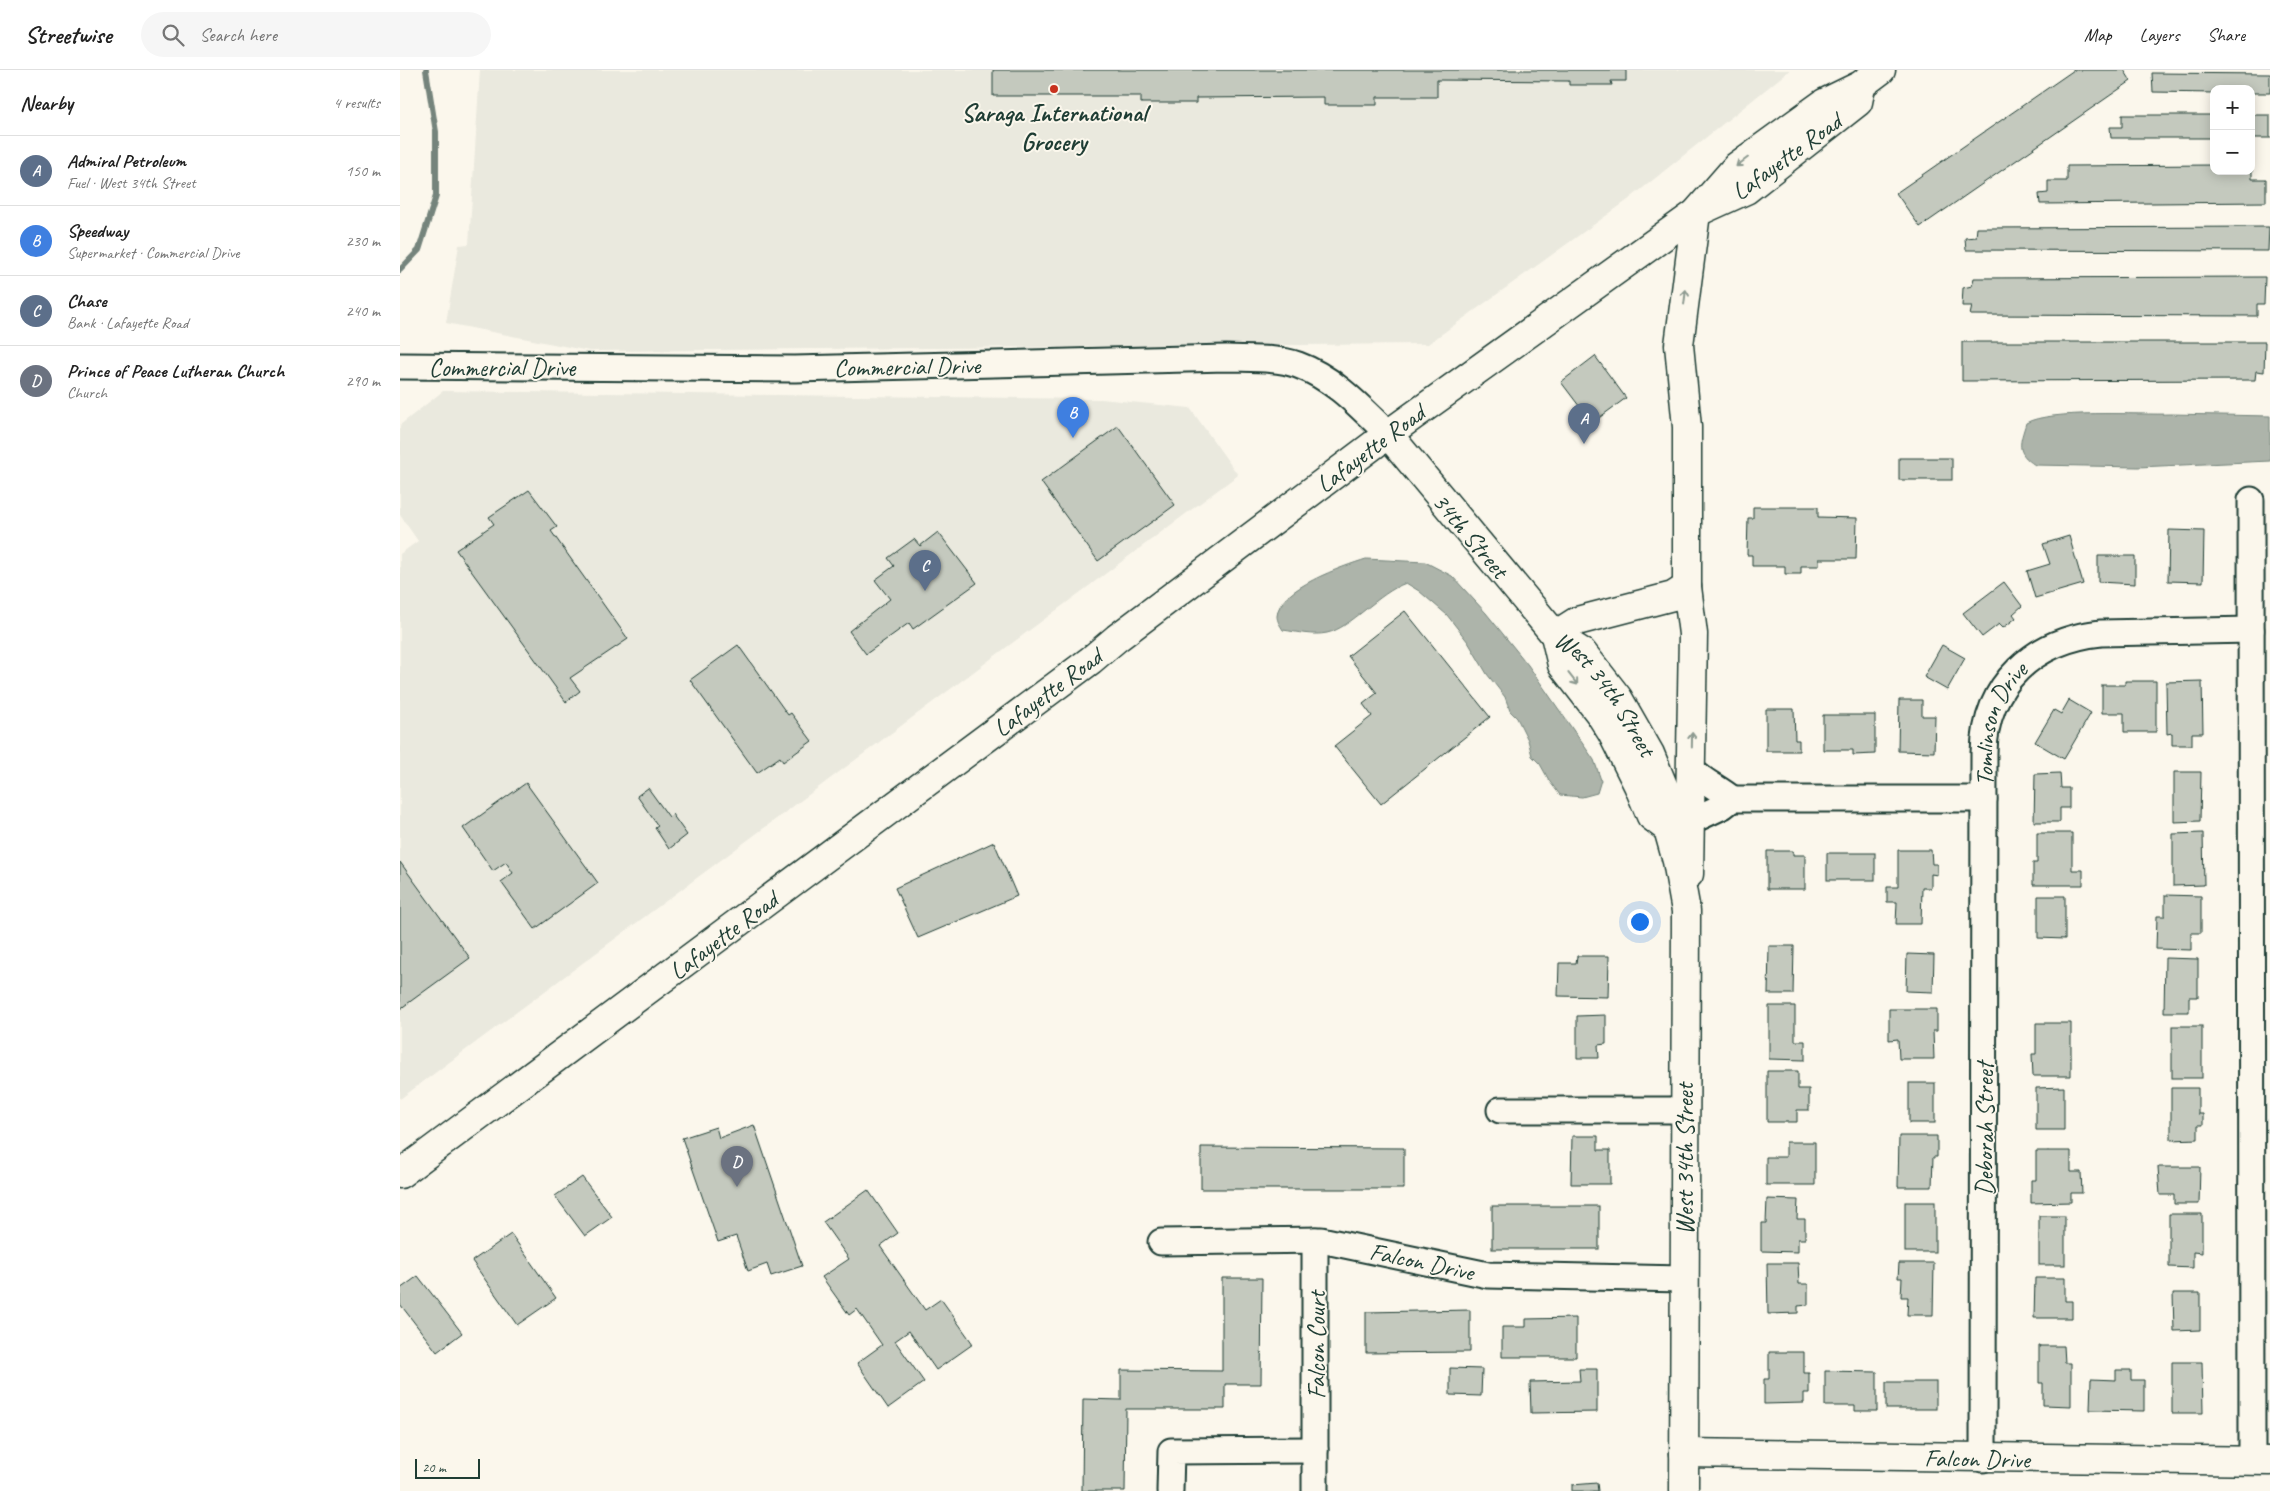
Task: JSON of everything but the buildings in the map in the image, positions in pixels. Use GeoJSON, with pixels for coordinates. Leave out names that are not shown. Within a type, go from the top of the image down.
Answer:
{"type":"FeatureCollection","features":[{"type":"Feature","properties":{"kind":"street","name":"Lafayette Road"},"geometry":{"type":"LineString","coordinates":[[400,1174],[1091,660],[1117,638],[1388,434],[1696,213],[1742,193],[1858,102],[1871,77]]}},
{"type":"Feature","properties":{"kind":"street"},"geometry":{"type":"LineString","coordinates":[[1679,825],[1692,769],[1694,634],[1687,587],[1687,427],[1679,345],[1696,213]]}},
{"type":"Feature","properties":{"kind":"street","name":"Commercial Drive"},"geometry":{"type":"LineString","coordinates":[[408,366],[794,369],[1226,358],[1276,361],[1297,364],[1322,377],[1355,402],[1388,434]]}},
{"type":"Feature","properties":{"kind":"street","name":"34th Street"},"geometry":{"type":"LineString","coordinates":[[1388,434],[1555,635]]}},
{"type":"Feature","properties":{"kind":"street"},"geometry":{"type":"LineString","coordinates":[[2251,500],[2251,630],[2260,817],[2261,1461]]}},
{"type":"Feature","properties":{"kind":"street"},"geometry":{"type":"LineString","coordinates":[[1555,635],[1577,621],[1673,596],[1687,587]]}},
{"type":"Feature","properties":{"kind":"street","name":"Tomlinson Drive"},"geometry":{"type":"LineString","coordinates":[[1732,798],[1984,799],[1984,743],[1995,703],[2010,678],[2038,653],[2060,642],[2084,635],[2251,630]]}},
{"type":"Feature","properties":{"kind":"street","name":"West 34th Street"},"geometry":{"type":"LineString","coordinates":[[1555,635],[1562,665],[1612,733],[1635,777],[1651,816],[1679,825],[1677,861],[1686,911],[1683,1279],[1684,1491]]}},
{"type":"Feature","properties":{"kind":"street"},"geometry":{"type":"LineString","coordinates":[[1679,825],[1723,806],[1732,798],[1722,790],[1700,779],[1692,769]]}},
{"type":"Feature","properties":{"kind":"street","name":"Deborah Street"},"geometry":{"type":"LineString","coordinates":[[1983,1459],[1984,799]]}},
{"type":"Feature","properties":{"kind":"street"},"geometry":{"type":"LineString","coordinates":[[1500,1110],[1684,1110]]}},
{"type":"Feature","properties":{"kind":"street","name":"Falcon Drive"},"geometry":{"type":"LineString","coordinates":[[1161,1242],[1315,1240],[1488,1275],[1683,1279]]}},
{"type":"Feature","properties":{"kind":"street","name":"Falcon Court"},"geometry":{"type":"LineString","coordinates":[[1315,1240],[1315,1491]]}},
{"type":"Feature","properties":{"kind":"street"},"geometry":{"type":"LineString","coordinates":[[1170,1491],[1171,1451],[1315,1450]]}},
{"type":"Feature","properties":{"kind":"street","name":"Falcon Drive"},"geometry":{"type":"LineString","coordinates":[[1684,1454],[2261,1461]]}},
{"type":"Feature","properties":{"kind":"shaded area"},"geometry":{"type":"Polygon","coordinates":[[[480,70],[1790,70],[1628,200],[1428,344],[589,351],[446,323],[459,245],[469,244],[480,70]]]}},
{"type":"Feature","properties":{"kind":"shaded area"},"geometry":{"type":"Polygon","coordinates":[[[443,391],[1101,399],[1190,408],[1238,475],[400,1099],[400,554],[418,541],[400,515],[400,425],[443,391]]]}},
{"type":"Feature","properties":{"kind":"shaded area"},"geometry":{"type":"Polygon","coordinates":[[[2074,414],[2270,416],[2270,461],[2138,467],[2035,465],[2024,456],[2021,447],[2026,423],[2038,419],[2074,414]]]}},
{"type":"Feature","properties":{"kind":"shaded area"},"geometry":{"type":"Polygon","coordinates":[[[1366,559],[1425,562],[1452,576],[1486,613],[1528,665],[1594,760],[1601,780],[1597,793],[1582,797],[1560,795],[1540,764],[1532,756],[1528,740],[1517,718],[1510,711],[1505,697],[1487,674],[1468,642],[1447,615],[1419,591],[1406,583],[1385,594],[1355,618],[1336,630],[1316,634],[1283,630],[1277,616],[1280,606],[1288,596],[1328,573],[1366,559]]]}},
{"type":"Feature","properties":{"kind":"waterway"},"geometry":{"type":"LineString","coordinates":[[400,270],[419,250],[436,196],[436,132],[426,70]]}},
{"type":"Feature","properties":{"kind":"place","name":"Saraga International Grocery"},"geometry":{"type":"Point","coordinates":[1054,89]}},
{"type":"Feature","properties":{"kind":"place","name":"Speedway"},"geometry":{"type":"Point","coordinates":[1073,438]}},
{"type":"Feature","properties":{"kind":"place","name":"Admiral Petroleum"},"geometry":{"type":"Point","coordinates":[1584,444]}},
{"type":"Feature","properties":{"kind":"place","name":"Chase"},"geometry":{"type":"Point","coordinates":[925,591]}},
{"type":"Feature","properties":{"kind":"place","name":"Prince of Peace Lutheran Church"},"geometry":{"type":"Point","coordinates":[737,1187]}}]}
